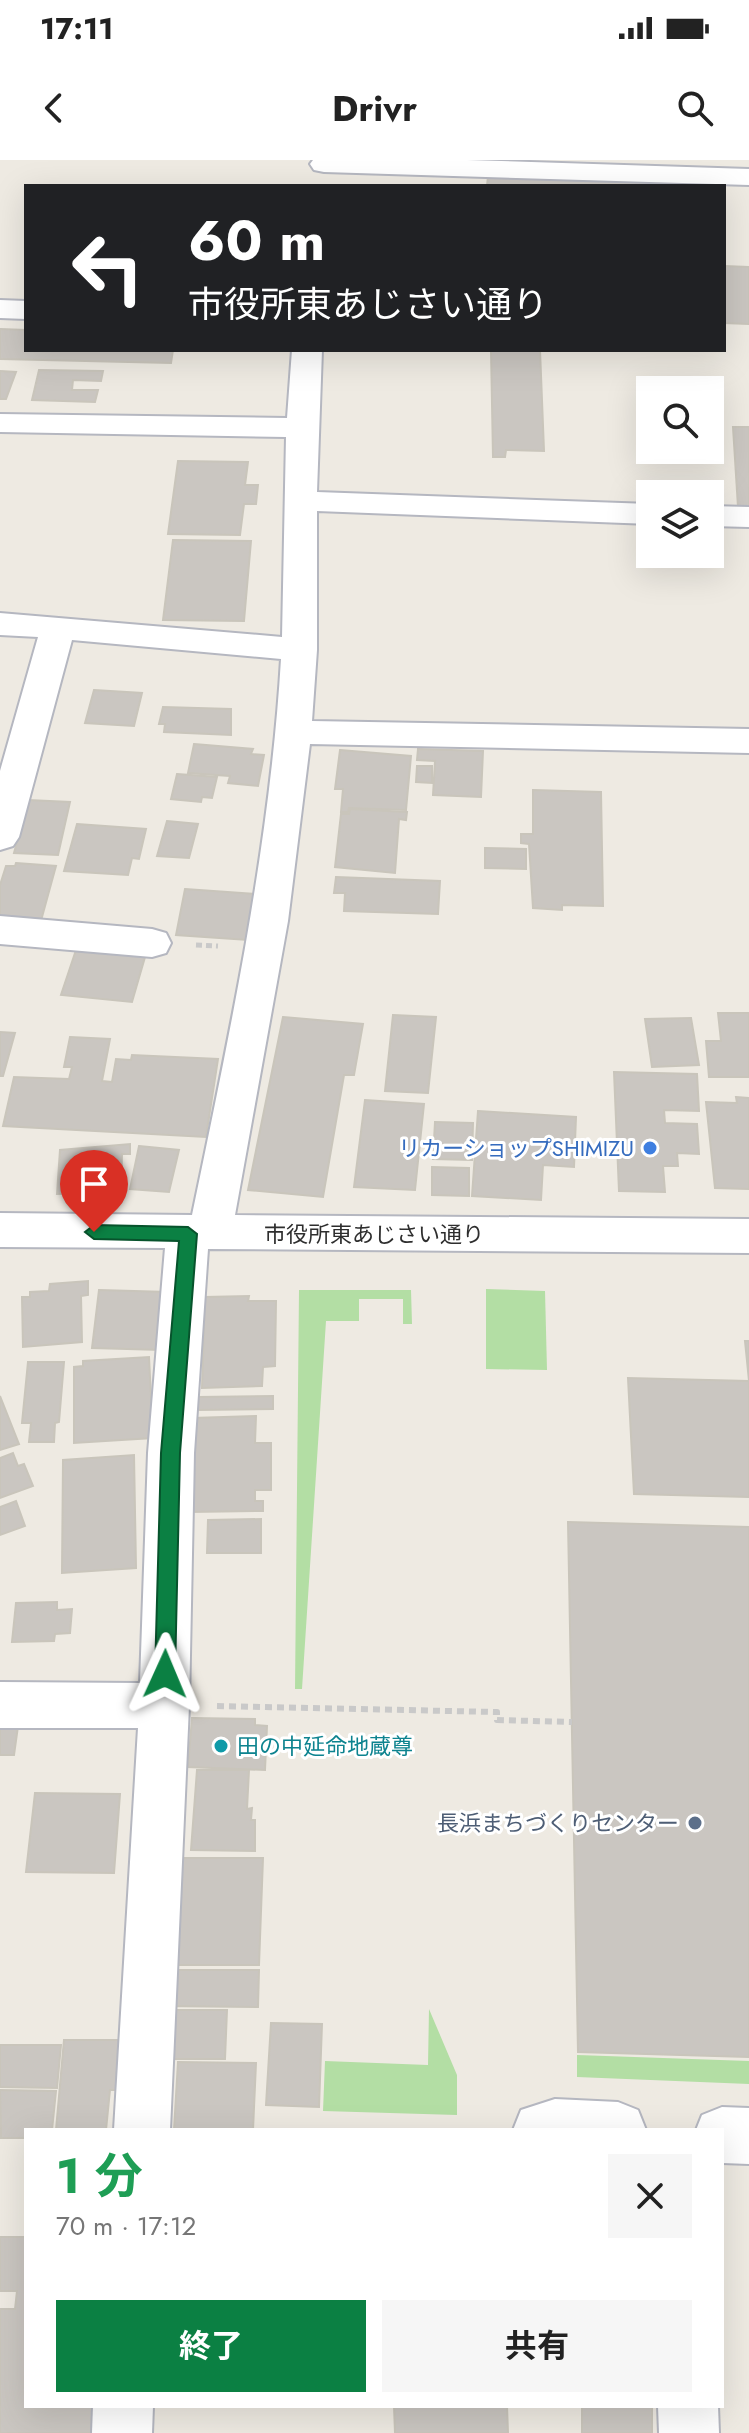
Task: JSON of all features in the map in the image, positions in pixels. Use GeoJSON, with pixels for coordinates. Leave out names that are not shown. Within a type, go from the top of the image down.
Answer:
{"type":"FeatureCollection","features":[{"type":"Feature","properties":{"kind":"street"},"geometry":{"type":"LineString","coordinates":[[323,170],[488,164],[749,177]]}},
{"type":"Feature","properties":{"kind":"street"},"geometry":{"type":"LineString","coordinates":[[0,309],[24,310]]}},
{"type":"Feature","properties":{"kind":"street"},"geometry":{"type":"LineString","coordinates":[[142,2128],[164,1706],[171,1453],[199,1234],[267,949],[300,650],[300,428],[307,352]]}},
{"type":"Feature","properties":{"kind":"street"},"geometry":{"type":"LineString","coordinates":[[0,423],[300,428]]}},
{"type":"Feature","properties":{"kind":"street"},"geometry":{"type":"LineString","coordinates":[[299,501],[636,513]]}},
{"type":"Feature","properties":{"kind":"street"},"geometry":{"type":"LineString","coordinates":[[724,516],[749,517]]}},
{"type":"Feature","properties":{"kind":"street"},"geometry":{"type":"LineString","coordinates":[[0,624],[300,650]]}},
{"type":"Feature","properties":{"kind":"street"},"geometry":{"type":"LineString","coordinates":[[0,837],[58,628]]}},
{"type":"Feature","properties":{"kind":"street"},"geometry":{"type":"LineString","coordinates":[[293,732],[749,741]]}},
{"type":"Feature","properties":{"kind":"street"},"geometry":{"type":"LineString","coordinates":[[0,930],[152,943]]}},
{"type":"Feature","properties":{"kind":"street","name":"市役所東あじさい通り"},"geometry":{"type":"LineString","coordinates":[[0,1230],[199,1234],[749,1236]]}},
{"type":"Feature","properties":{"kind":"street"},"geometry":{"type":"LineString","coordinates":[[0,1705],[164,1706]]}},
{"type":"Feature","properties":{"kind":"street"},"geometry":{"type":"LineString","coordinates":[[550,2128],[576,2128]]}},
{"type":"Feature","properties":{"kind":"street"},"geometry":{"type":"LineString","coordinates":[[724,2135],[749,2136]]}},
{"type":"Feature","properties":{"kind":"street"},"geometry":{"type":"LineString","coordinates":[[122,2433],[123,2408]]}},
{"type":"Feature","properties":{"kind":"street"},"geometry":{"type":"LineString","coordinates":[[688,2408],[689,2433]]}},
{"type":"Feature","properties":{"kind":"path"},"geometry":{"type":"LineString","coordinates":[[152,943],[267,949]]}},
{"type":"Feature","properties":{"kind":"path"},"geometry":{"type":"LineString","coordinates":[[164,1706],[497,1712],[497,1720],[572,1722]]}},
{"type":"Feature","properties":{"kind":"green space"},"geometry":{"type":"Polygon","coordinates":[[[486,1289],[545,1291],[547,1370],[486,1369],[486,1289]]]}},
{"type":"Feature","properties":{"kind":"green space"},"geometry":{"type":"Polygon","coordinates":[[[299,1290],[411,1290],[412,1324],[403,1324],[403,1299],[359,1299],[359,1321],[326,1321],[302,1689],[295,1689],[299,1290]]]}},
{"type":"Feature","properties":{"kind":"green space"},"geometry":{"type":"Polygon","coordinates":[[[429,2009],[457,2075],[457,2115],[323,2111],[325,2061],[428,2065],[429,2009]]]}},
{"type":"Feature","properties":{"kind":"green space"},"geometry":{"type":"Polygon","coordinates":[[[577,2055],[749,2061],[749,2084],[577,2077],[577,2055]]]}},
{"type":"Feature","properties":{"kind":"building"},"geometry":{"type":"Polygon","coordinates":[[[488,176],[657,183],[657,184],[487,184],[488,176]]]}},
{"type":"Feature","properties":{"kind":"building"},"geometry":{"type":"Polygon","coordinates":[[[726,266],[749,267],[749,324],[726,323],[726,266]]]}},
{"type":"Feature","properties":{"kind":"building"},"geometry":{"type":"Polygon","coordinates":[[[0,329],[24,330],[24,352],[173,352],[171,363],[0,359],[0,329]]]}},
{"type":"Feature","properties":{"kind":"building"},"geometry":{"type":"Polygon","coordinates":[[[491,352],[540,352],[544,451],[506,450],[505,457],[493,457],[491,352]]]}},
{"type":"Feature","properties":{"kind":"building"},"geometry":{"type":"Polygon","coordinates":[[[39,370],[103,371],[101,381],[73,380],[72,390],[98,390],[95,402],[32,400],[39,370]]]}},
{"type":"Feature","properties":{"kind":"building"},"geometry":{"type":"Polygon","coordinates":[[[0,371],[16,372],[6,399],[0,399],[0,371]]]}},
{"type":"Feature","properties":{"kind":"building"},"geometry":{"type":"Polygon","coordinates":[[[733,427],[749,427],[749,507],[738,507],[733,427]]]}},
{"type":"Feature","properties":{"kind":"building"},"geometry":{"type":"Polygon","coordinates":[[[178,461],[248,462],[245,485],[258,485],[256,504],[244,504],[240,535],[168,534],[178,461]]]}},
{"type":"Feature","properties":{"kind":"building"},"geometry":{"type":"Polygon","coordinates":[[[173,540],[251,541],[244,621],[163,620],[173,540]]]}},
{"type":"Feature","properties":{"kind":"building"},"geometry":{"type":"Polygon","coordinates":[[[94,690],[142,693],[134,726],[85,723],[94,690]]]}},
{"type":"Feature","properties":{"kind":"building"},"geometry":{"type":"Polygon","coordinates":[[[163,707],[231,709],[231,735],[164,732],[165,724],[159,724],[163,707]]]}},
{"type":"Feature","properties":{"kind":"building"},"geometry":{"type":"Polygon","coordinates":[[[194,744],[253,749],[251,754],[264,755],[258,786],[228,783],[230,776],[188,773],[194,744]]]}},
{"type":"Feature","properties":{"kind":"building"},"geometry":{"type":"Polygon","coordinates":[[[418,749],[483,751],[481,797],[433,795],[435,761],[417,760],[418,749]]]}},
{"type":"Feature","properties":{"kind":"building"},"geometry":{"type":"Polygon","coordinates":[[[340,750],[411,756],[406,810],[349,808],[348,812],[341,812],[343,789],[335,789],[340,750]]]}},
{"type":"Feature","properties":{"kind":"building"},"geometry":{"type":"Polygon","coordinates":[[[417,766],[432,766],[432,783],[416,782],[417,766]]]}},
{"type":"Feature","properties":{"kind":"building"},"geometry":{"type":"Polygon","coordinates":[[[177,774],[217,777],[212,798],[202,797],[201,802],[171,799],[177,774]]]}},
{"type":"Feature","properties":{"kind":"building"},"geometry":{"type":"Polygon","coordinates":[[[533,790],[601,792],[603,906],[562,905],[562,910],[533,908],[529,844],[521,843],[521,834],[533,834],[533,790]]]}},
{"type":"Feature","properties":{"kind":"building"},"geometry":{"type":"Polygon","coordinates":[[[28,800],[70,802],[58,855],[14,853],[28,800]]]}},
{"type":"Feature","properties":{"kind":"building"},"geometry":{"type":"Polygon","coordinates":[[[350,809],[407,812],[406,820],[399,819],[395,873],[335,867],[341,814],[349,814],[350,809]]]}},
{"type":"Feature","properties":{"kind":"building"},"geometry":{"type":"Polygon","coordinates":[[[167,821],[198,824],[189,858],[157,856],[167,821]]]}},
{"type":"Feature","properties":{"kind":"building"},"geometry":{"type":"Polygon","coordinates":[[[77,824],[146,829],[139,859],[132,858],[128,875],[64,871],[77,824]]]}},
{"type":"Feature","properties":{"kind":"building"},"geometry":{"type":"Polygon","coordinates":[[[485,848],[526,849],[526,869],[485,868],[485,848]]]}},
{"type":"Feature","properties":{"kind":"building"},"geometry":{"type":"Polygon","coordinates":[[[16,863],[56,866],[39,928],[0,925],[0,885],[6,866],[15,866],[16,863]]]}},
{"type":"Feature","properties":{"kind":"building"},"geometry":{"type":"Polygon","coordinates":[[[336,877],[440,881],[438,914],[344,911],[345,893],[334,893],[336,877]]]}},
{"type":"Feature","properties":{"kind":"building"},"geometry":{"type":"Polygon","coordinates":[[[185,889],[256,894],[248,940],[176,935],[185,889]]]}},
{"type":"Feature","properties":{"kind":"building"},"geometry":{"type":"Polygon","coordinates":[[[76,950],[145,957],[132,1002],[61,995],[76,950]]]}},
{"type":"Feature","properties":{"kind":"building"},"geometry":{"type":"Polygon","coordinates":[[[718,1013],[749,1013],[749,1077],[709,1077],[706,1041],[721,1041],[718,1013]]]}},
{"type":"Feature","properties":{"kind":"building"},"geometry":{"type":"Polygon","coordinates":[[[393,1015],[436,1017],[428,1093],[385,1091],[393,1015]]]}},
{"type":"Feature","properties":{"kind":"building"},"geometry":{"type":"Polygon","coordinates":[[[283,1017],[363,1024],[354,1075],[344,1075],[323,1197],[248,1190],[283,1017]]]}},
{"type":"Feature","properties":{"kind":"building"},"geometry":{"type":"Polygon","coordinates":[[[691,1018],[699,1065],[652,1067],[645,1019],[691,1018]]]}},
{"type":"Feature","properties":{"kind":"building"},"geometry":{"type":"Polygon","coordinates":[[[0,1032],[15,1033],[3,1076],[0,1076],[0,1032]]]}},
{"type":"Feature","properties":{"kind":"building"},"geometry":{"type":"Polygon","coordinates":[[[70,1037],[110,1039],[102,1081],[112,1082],[116,1059],[131,1060],[132,1055],[218,1059],[206,1137],[3,1126],[14,1077],[69,1079],[72,1067],[64,1067],[70,1037]]]}},
{"type":"Feature","properties":{"kind":"building"},"geometry":{"type":"Polygon","coordinates":[[[614,1072],[697,1074],[699,1111],[664,1110],[665,1123],[697,1124],[699,1154],[677,1153],[678,1166],[663,1166],[665,1192],[619,1191],[614,1072]]]}},
{"type":"Feature","properties":{"kind":"building"},"geometry":{"type":"Polygon","coordinates":[[[736,1097],[749,1098],[749,1189],[715,1188],[706,1102],[737,1103],[736,1097]]]}},
{"type":"Feature","properties":{"kind":"building"},"geometry":{"type":"Polygon","coordinates":[[[365,1100],[424,1104],[415,1190],[354,1187],[365,1100]]]}},
{"type":"Feature","properties":{"kind":"building"},"geometry":{"type":"Polygon","coordinates":[[[478,1111],[576,1117],[574,1167],[543,1165],[541,1200],[472,1196],[478,1111]]]}},
{"type":"Feature","properties":{"kind":"building"},"geometry":{"type":"Polygon","coordinates":[[[435,1122],[473,1123],[472,1160],[433,1159],[435,1122]]]}},
{"type":"Feature","properties":{"kind":"building"},"geometry":{"type":"Polygon","coordinates":[[[130,1144],[130,1154],[122,1154],[121,1192],[57,1194],[60,1150],[130,1144]]]}},
{"type":"Feature","properties":{"kind":"building"},"geometry":{"type":"Polygon","coordinates":[[[139,1146],[179,1150],[169,1192],[130,1189],[139,1146]]]}},
{"type":"Feature","properties":{"kind":"building"},"geometry":{"type":"Polygon","coordinates":[[[432,1167],[469,1168],[469,1196],[432,1195],[432,1167]]]}},
{"type":"Feature","properties":{"kind":"building"},"geometry":{"type":"Polygon","coordinates":[[[88,1281],[88,1295],[81,1296],[82,1342],[23,1347],[22,1297],[30,1297],[30,1292],[49,1291],[50,1284],[88,1281]]]}},
{"type":"Feature","properties":{"kind":"building"},"geometry":{"type":"Polygon","coordinates":[[[99,1290],[168,1292],[162,1350],[92,1348],[99,1290]]]}},
{"type":"Feature","properties":{"kind":"building"},"geometry":{"type":"Polygon","coordinates":[[[249,1296],[248,1301],[276,1301],[275,1366],[263,1367],[262,1386],[202,1388],[205,1297],[249,1296]]]}},
{"type":"Feature","properties":{"kind":"building"},"geometry":{"type":"Polygon","coordinates":[[[745,1341],[749,1341],[749,1381],[745,1341]]]}},
{"type":"Feature","properties":{"kind":"building"},"geometry":{"type":"Polygon","coordinates":[[[149,1357],[153,1438],[74,1443],[74,1367],[83,1366],[83,1361],[149,1357]]]}},
{"type":"Feature","properties":{"kind":"building"},"geometry":{"type":"Polygon","coordinates":[[[28,1362],[64,1362],[59,1422],[55,1423],[54,1442],[29,1442],[31,1423],[22,1423],[28,1362]]]}},
{"type":"Feature","properties":{"kind":"building"},"geometry":{"type":"Polygon","coordinates":[[[628,1378],[749,1381],[749,1497],[634,1494],[628,1378]]]}},
{"type":"Feature","properties":{"kind":"building"},"geometry":{"type":"Polygon","coordinates":[[[0,1396],[19,1444],[0,1450],[0,1396]]]}},
{"type":"Feature","properties":{"kind":"building"},"geometry":{"type":"Polygon","coordinates":[[[273,1396],[273,1409],[197,1410],[198,1397],[273,1396]]]}},
{"type":"Feature","properties":{"kind":"building"},"geometry":{"type":"Polygon","coordinates":[[[256,1416],[255,1443],[271,1443],[271,1490],[255,1490],[255,1501],[263,1501],[263,1511],[189,1512],[192,1418],[256,1416]]]}},
{"type":"Feature","properties":{"kind":"building"},"geometry":{"type":"Polygon","coordinates":[[[13,1453],[18,1466],[24,1464],[33,1486],[0,1498],[0,1458],[13,1453]]]}},
{"type":"Feature","properties":{"kind":"building"},"geometry":{"type":"Polygon","coordinates":[[[134,1455],[136,1568],[62,1573],[63,1460],[134,1455]]]}},
{"type":"Feature","properties":{"kind":"building"},"geometry":{"type":"Polygon","coordinates":[[[16,1501],[25,1526],[0,1535],[0,1507],[16,1501]]]}},
{"type":"Feature","properties":{"kind":"building"},"geometry":{"type":"Polygon","coordinates":[[[261,1519],[261,1553],[207,1553],[208,1520],[261,1519]]]}},
{"type":"Feature","properties":{"kind":"building"},"geometry":{"type":"Polygon","coordinates":[[[568,1522],[749,1527],[749,2057],[578,2052],[568,1522]]]}},
{"type":"Feature","properties":{"kind":"building"},"geometry":{"type":"Polygon","coordinates":[[[57,1602],[57,1610],[72,1609],[70,1633],[55,1634],[54,1641],[12,1642],[16,1603],[57,1602]]]}},
{"type":"Feature","properties":{"kind":"building"},"geometry":{"type":"Polygon","coordinates":[[[192,1718],[255,1719],[255,1725],[267,1726],[265,1770],[188,1767],[192,1718]]]}},
{"type":"Feature","properties":{"kind":"building"},"geometry":{"type":"Polygon","coordinates":[[[0,1719],[19,1719],[14,1755],[0,1755],[0,1719]]]}},
{"type":"Feature","properties":{"kind":"building"},"geometry":{"type":"Polygon","coordinates":[[[197,1770],[249,1770],[247,1809],[252,1808],[251,1820],[255,1820],[255,1851],[191,1850],[197,1770]]]}},
{"type":"Feature","properties":{"kind":"building"},"geometry":{"type":"Polygon","coordinates":[[[35,1793],[120,1794],[114,1873],[26,1872],[35,1793]]]}},
{"type":"Feature","properties":{"kind":"building"},"geometry":{"type":"Polygon","coordinates":[[[171,1858],[263,1858],[259,1965],[164,1965],[171,1858]]]}},
{"type":"Feature","properties":{"kind":"building"},"geometry":{"type":"Polygon","coordinates":[[[163,1970],[259,1970],[258,2007],[160,2006],[163,1970]]]}},
{"type":"Feature","properties":{"kind":"building"},"geometry":{"type":"Polygon","coordinates":[[[173,2010],[227,2010],[225,2059],[156,2059],[173,2010]]]}},
{"type":"Feature","properties":{"kind":"building"},"geometry":{"type":"Polygon","coordinates":[[[271,2023],[322,2024],[319,2107],[266,2105],[271,2023]]]}},
{"type":"Feature","properties":{"kind":"building"},"geometry":{"type":"Polygon","coordinates":[[[64,2040],[124,2040],[120,2090],[110,2090],[106,2128],[56,2128],[64,2040]]]}},
{"type":"Feature","properties":{"kind":"building"},"geometry":{"type":"Polygon","coordinates":[[[0,2045],[61,2045],[57,2088],[0,2087],[0,2045]]]}},
{"type":"Feature","properties":{"kind":"building"},"geometry":{"type":"Polygon","coordinates":[[[178,2062],[256,2063],[253,2128],[174,2128],[178,2062]]]}},
{"type":"Feature","properties":{"kind":"building"},"geometry":{"type":"Polygon","coordinates":[[[0,2090],[56,2091],[52,2128],[24,2128],[24,2138],[1,2138],[0,2090]]]}},
{"type":"Feature","properties":{"kind":"building"},"geometry":{"type":"Polygon","coordinates":[[[0,2237],[24,2237],[24,2408],[101,2408],[99,2433],[0,2433],[0,2309],[15,2309],[17,2291],[0,2291],[0,2237]]]}},
{"type":"Feature","properties":{"kind":"building"},"geometry":{"type":"Polygon","coordinates":[[[394,2408],[507,2408],[508,2433],[395,2433],[394,2408]]]}},
{"type":"Feature","properties":{"kind":"building"},"geometry":{"type":"Polygon","coordinates":[[[582,2408],[652,2408],[652,2433],[582,2433],[582,2408]]]}},
{"type":"Feature","properties":{"kind":"place","name":"リカーショップSHIMIZU"},"geometry":{"type":"Point","coordinates":[650,1148]}},
{"type":"Feature","properties":{"kind":"place","name":"田の中延命地蔵尊"},"geometry":{"type":"Point","coordinates":[221,1746]}},
{"type":"Feature","properties":{"kind":"place","name":"長浜まちづくりセンター"},"geometry":{"type":"Point","coordinates":[695,1823]}},
{"type":"Feature","properties":{"kind":"route"},"geometry":{"type":"LineString","coordinates":[[94,1232],[188,1234],[171,1453],[165,1674]]}}]}
